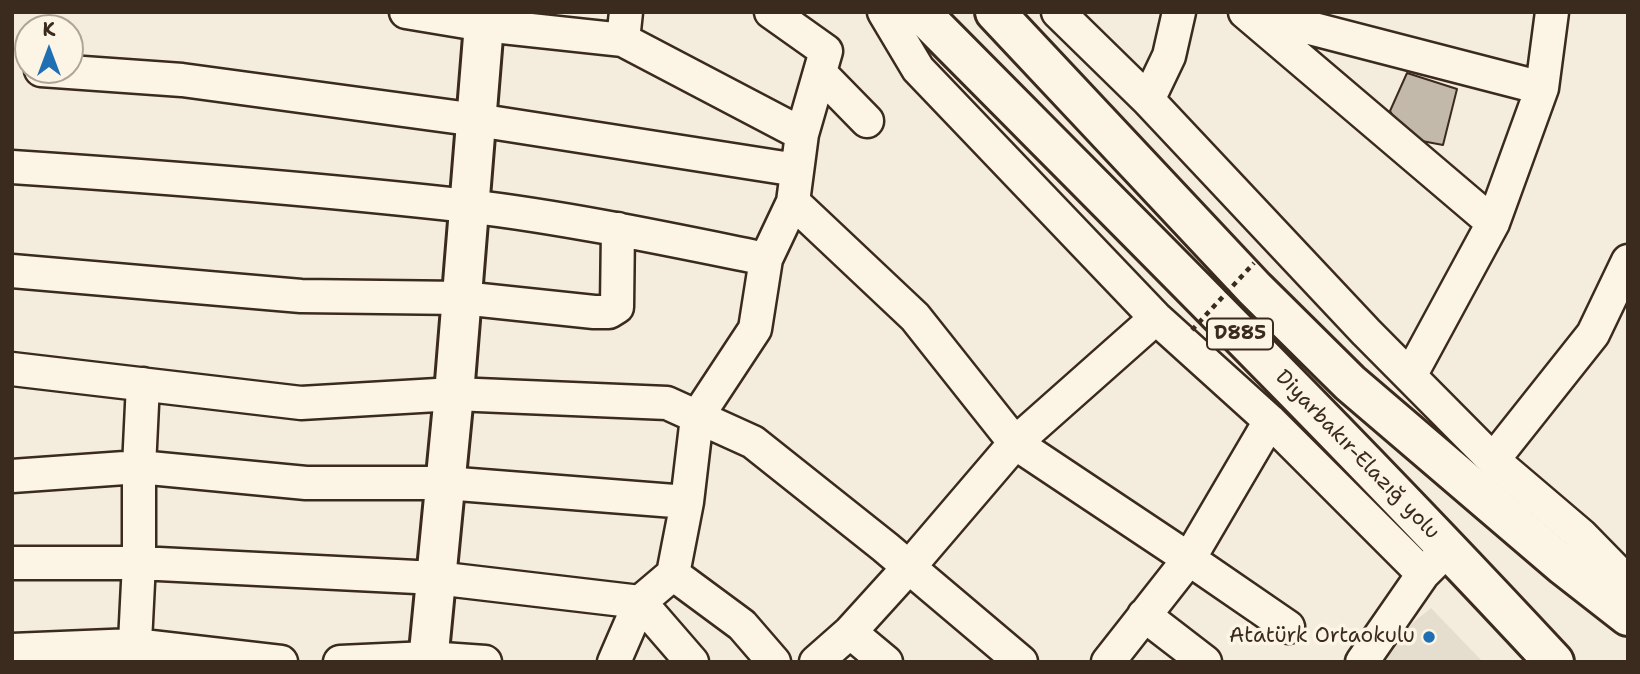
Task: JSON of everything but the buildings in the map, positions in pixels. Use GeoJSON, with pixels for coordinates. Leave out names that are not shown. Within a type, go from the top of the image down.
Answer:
{"type":"FeatureCollection","features":[{"type":"Feature","properties":{"kind":"main road","name":"Diyarbakır-Elazığ yolu"},"geometry":{"type":"LineString","coordinates":[[920,12],[1249,344],[1436,562],[1553,662]]}},
{"type":"Feature","properties":{"kind":"main road","name":"Diyarbakır-Elazığ yolu"},"geometry":{"type":"LineString","coordinates":[[995,12],[1255,289],[1350,383],[1564,566],[1628,616]]}},
{"type":"Feature","properties":{"kind":"main road"},"geometry":{"type":"LineString","coordinates":[[428,660],[454,394],[484,19]]}},
{"type":"Feature","properties":{"kind":"street"},"geometry":{"type":"LineString","coordinates":[[406,12],[624,26],[802,134]]}},
{"type":"Feature","properties":{"kind":"street"},"geometry":{"type":"LineString","coordinates":[[614,662],[640,602],[673,574],[687,502],[697,417],[755,329],[766,259],[793,202],[802,134],[826,51],[771,12]]}},
{"type":"Feature","properties":{"kind":"street"},"geometry":{"type":"LineString","coordinates":[[884,12],[918,69],[1156,318],[1270,421],[1436,562],[1362,662]]}},
{"type":"Feature","properties":{"kind":"street"},"geometry":{"type":"LineString","coordinates":[[1058,12],[1148,100],[1493,460],[1581,535],[1628,583]]}},
{"type":"Feature","properties":{"kind":"street"},"geometry":{"type":"LineString","coordinates":[[1148,100],[1169,56],[1179,12]]}},
{"type":"Feature","properties":{"kind":"street"},"geometry":{"type":"LineString","coordinates":[[1246,12],[1542,88]]}},
{"type":"Feature","properties":{"kind":"street"},"geometry":{"type":"LineString","coordinates":[[1246,12],[1493,223]]}},
{"type":"Feature","properties":{"kind":"street"},"geometry":{"type":"LineString","coordinates":[[1410,376],[1493,223],[1542,88],[1552,12]]}},
{"type":"Feature","properties":{"kind":"street"},"geometry":{"type":"LineString","coordinates":[[84,73],[182,80],[477,120],[797,170]]}},
{"type":"Feature","properties":{"kind":"street"},"geometry":{"type":"LineString","coordinates":[[820,73],[867,121]]}},
{"type":"Feature","properties":{"kind":"street"},"geometry":{"type":"LineString","coordinates":[[12,167],[166,177],[470,206],[618,229],[766,259]]}},
{"type":"Feature","properties":{"kind":"street"},"geometry":{"type":"LineString","coordinates":[[793,202],[915,317],[1015,443],[1288,627]]}},
{"type":"Feature","properties":{"kind":"street"},"geometry":{"type":"LineString","coordinates":[[12,271],[301,296],[462,298],[609,312],[617,307],[618,229]]}},
{"type":"Feature","properties":{"kind":"street"},"geometry":{"type":"LineString","coordinates":[[1493,460],[1593,334],[1628,261]]}},
{"type":"Feature","properties":{"kind":"street"},"geometry":{"type":"LineString","coordinates":[[816,662],[850,632],[1015,443],[1156,318]]}},
{"type":"Feature","properties":{"kind":"street"},"geometry":{"type":"LineString","coordinates":[[12,369],[301,403],[454,394],[667,403],[753,442],[909,567],[1021,662]]}},
{"type":"Feature","properties":{"kind":"street"},"geometry":{"type":"LineString","coordinates":[[134,653],[143,384]]}},
{"type":"Feature","properties":{"kind":"street"},"geometry":{"type":"LineString","coordinates":[[1108,662],[1189,559],[1270,421]]}},
{"type":"Feature","properties":{"kind":"street"},"geometry":{"type":"LineString","coordinates":[[12,476],[139,467],[306,483],[445,482],[687,502]]}},
{"type":"Feature","properties":{"kind":"street"},"geometry":{"type":"LineString","coordinates":[[12,563],[139,563],[436,578],[640,602],[692,662]]}},
{"type":"Feature","properties":{"kind":"street"},"geometry":{"type":"LineString","coordinates":[[673,574],[742,625],[774,662]]}},
{"type":"Feature","properties":{"kind":"street"},"geometry":{"type":"LineString","coordinates":[[1144,615],[1205,662]]}},
{"type":"Feature","properties":{"kind":"street"},"geometry":{"type":"LineString","coordinates":[[850,632],[886,662]]}},
{"type":"Feature","properties":{"kind":"street"},"geometry":{"type":"LineString","coordinates":[[12,650],[134,653],[281,662]]}},
{"type":"Feature","properties":{"kind":"street"},"geometry":{"type":"LineString","coordinates":[[340,662],[485,662]]}},
{"type":"Feature","properties":{"kind":"path"},"geometry":{"type":"LineString","coordinates":[[1192,330],[1254,263]]}},
{"type":"Feature","properties":{"kind":"shaded area","name":"Atatürk Ortaokulu"},"geometry":{"type":"Polygon","coordinates":[[[1431,608],[1483,662],[1380,662],[1385,652],[1431,608]]]}},
{"type":"Feature","properties":{"kind":"place","name":"Atatürk Ortaokulu"},"geometry":{"type":"Point","coordinates":[1429,637]}}]}
